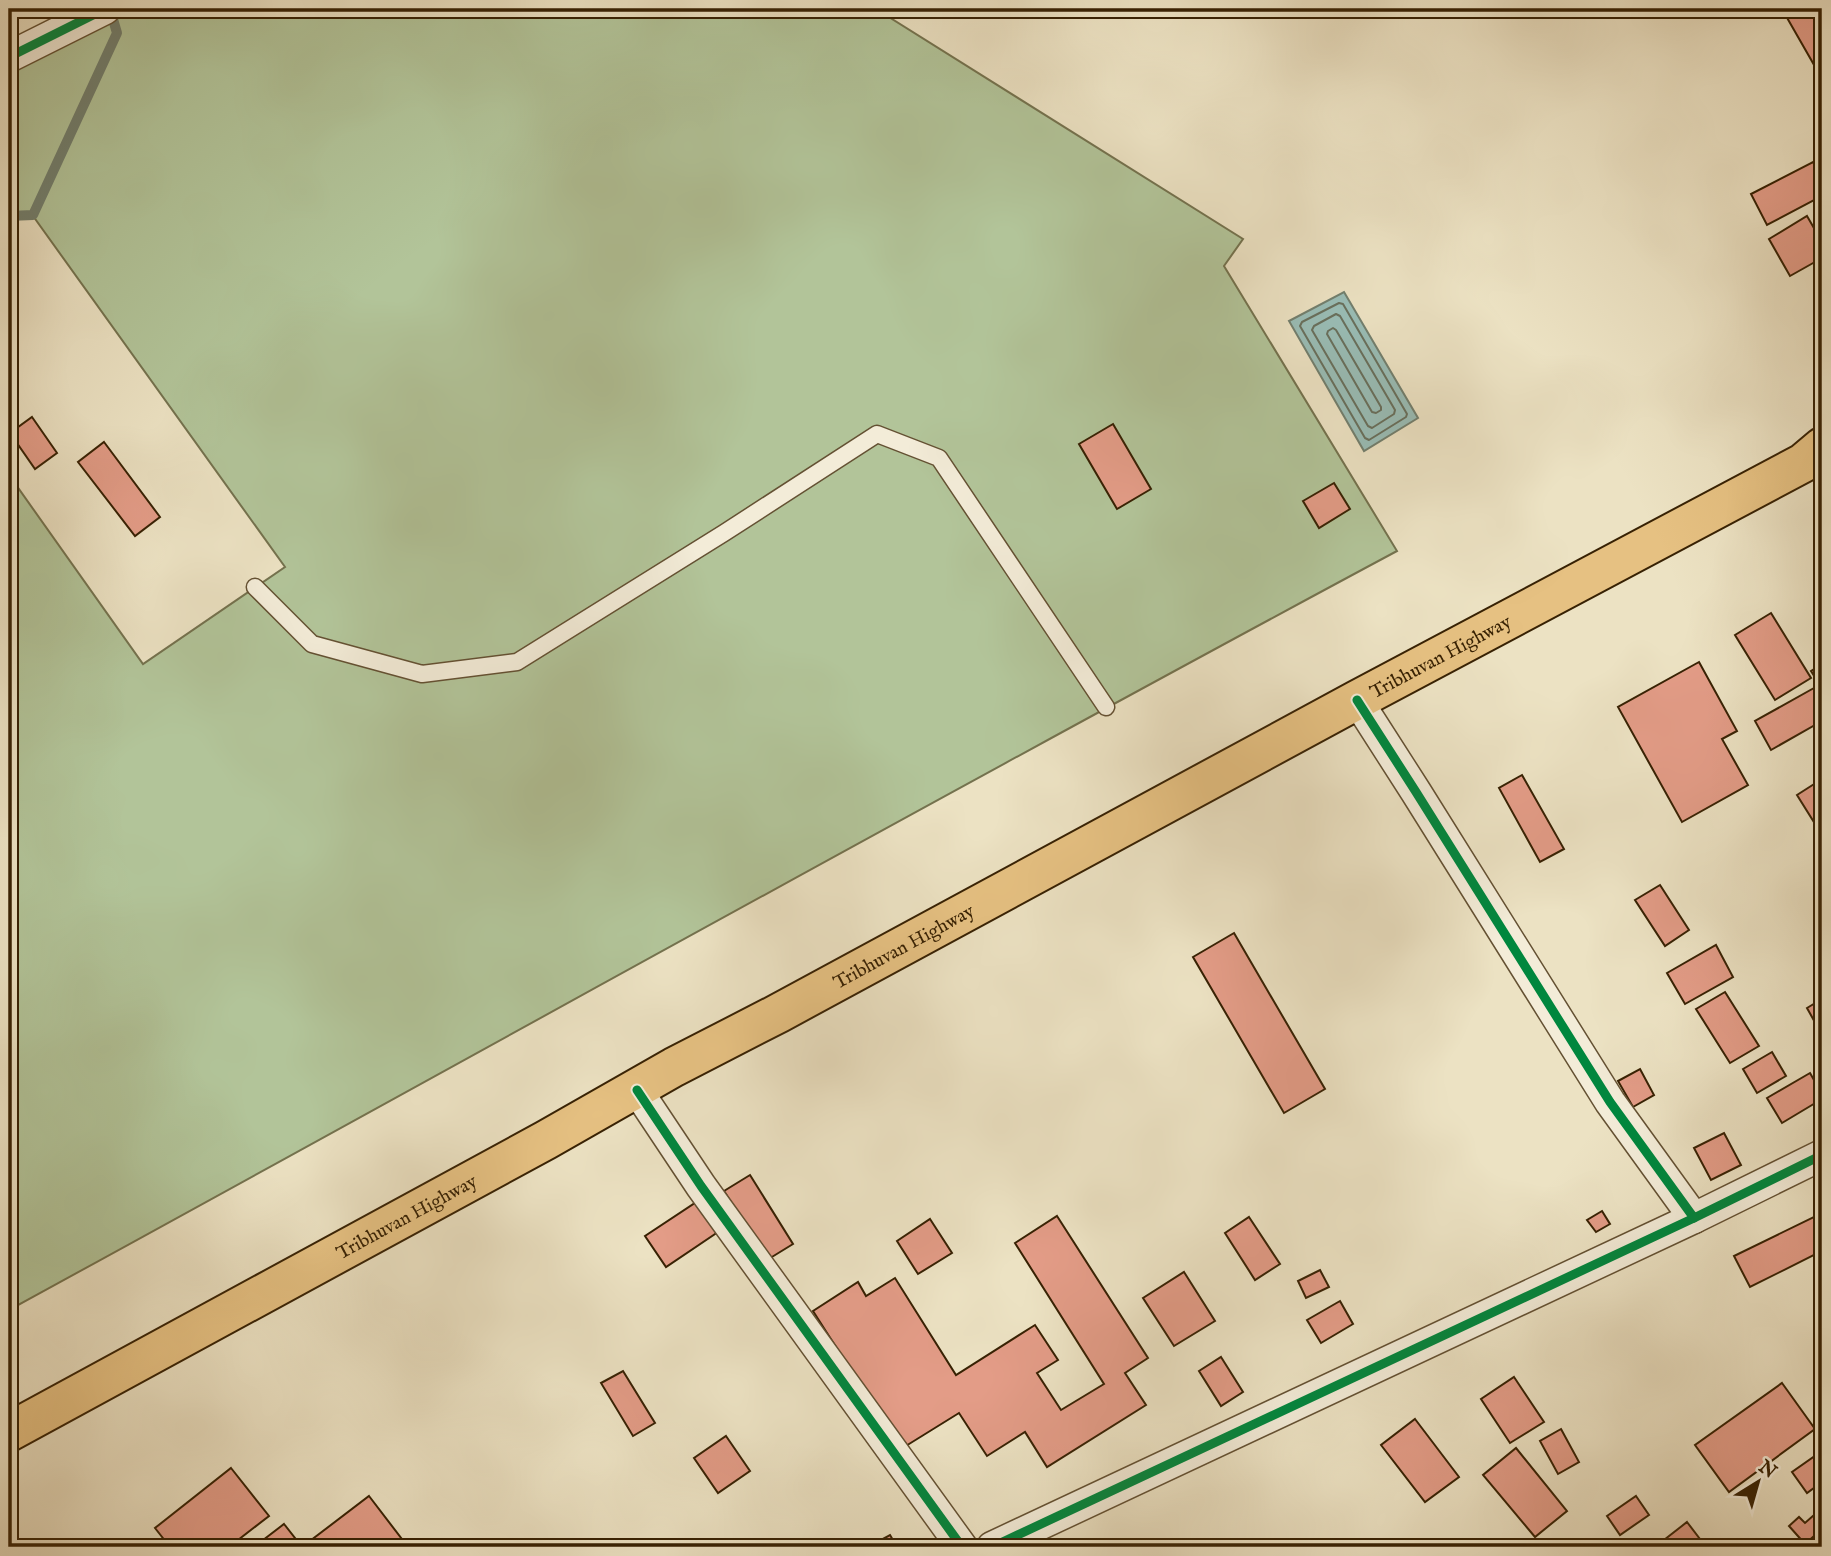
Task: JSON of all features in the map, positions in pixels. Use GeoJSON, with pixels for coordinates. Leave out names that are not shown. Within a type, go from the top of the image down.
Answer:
{"type":"FeatureCollection","features":[{"type":"Feature","properties":{"kind":"highway","name":"Tribhuvan Highway"},"geometry":{"type":"LineString","coordinates":[[9,1432],[637,1090],[674,1067],[1816,456]]}},
{"type":"Feature","properties":{"kind":"street"},"geometry":{"type":"LineString","coordinates":[[9,57],[97,13]]}},
{"type":"Feature","properties":{"kind":"street"},"geometry":{"type":"LineString","coordinates":[[1357,700],[1610,1102],[1694,1218]]}},
{"type":"Feature","properties":{"kind":"street"},"geometry":{"type":"LineString","coordinates":[[637,1090],[701,1186],[962,1547]]}},
{"type":"Feature","properties":{"kind":"street"},"geometry":{"type":"LineString","coordinates":[[992,1547],[1694,1218],[1822,1155]]}},
{"type":"Feature","properties":{"kind":"lane"},"geometry":{"type":"LineString","coordinates":[[255,587],[312,644],[422,674],[517,662],[877,434],[939,458],[1106,707]]}},
{"type":"Feature","properties":{"kind":"green space"},"geometry":{"type":"Polygon","coordinates":[[[105,9],[876,9],[1243,239],[1224,266],[1397,551],[9,1310],[9,475],[143,664],[285,567],[33,216],[9,216],[9,57],[105,9]]]}},
{"type":"Feature","properties":{"kind":"water"},"geometry":{"type":"Polygon","coordinates":[[[1344,292],[1418,418],[1364,451],[1289,321],[1344,292]]]}},
{"type":"Feature","properties":{"kind":"building"},"geometry":{"type":"Polygon","coordinates":[[[1782,9],[1822,9],[1821,77],[1782,9]]]}},
{"type":"Feature","properties":{"kind":"building"},"geometry":{"type":"Polygon","coordinates":[[[1813,162],[1822,178],[1822,196],[1767,225],[1751,194],[1813,162]]]}},
{"type":"Feature","properties":{"kind":"building"},"geometry":{"type":"Polygon","coordinates":[[[1807,216],[1822,242],[1822,258],[1790,276],[1769,239],[1807,216]]]}},
{"type":"Feature","properties":{"kind":"building"},"geometry":{"type":"Polygon","coordinates":[[[32,417],[57,453],[35,469],[10,433],[32,417]]]}},
{"type":"Feature","properties":{"kind":"building"},"geometry":{"type":"Polygon","coordinates":[[[1113,424],[1151,489],[1117,509],[1079,444],[1113,424]]]}},
{"type":"Feature","properties":{"kind":"building"},"geometry":{"type":"Polygon","coordinates":[[[104,442],[160,517],[135,536],[78,462],[104,442]]]}},
{"type":"Feature","properties":{"kind":"building"},"geometry":{"type":"Polygon","coordinates":[[[1334,483],[1350,509],[1319,528],[1303,501],[1334,483]]]}},
{"type":"Feature","properties":{"kind":"building"},"geometry":{"type":"Polygon","coordinates":[[[1771,613],[1811,678],[1775,700],[1735,635],[1771,613]]]}},
{"type":"Feature","properties":{"kind":"building"},"geometry":{"type":"Polygon","coordinates":[[[1699,662],[1737,731],[1722,739],[1748,785],[1682,822],[1618,707],[1699,662]]]}},
{"type":"Feature","properties":{"kind":"building"},"geometry":{"type":"Polygon","coordinates":[[[1822,664],[1822,688],[1811,671],[1822,664]]]}},
{"type":"Feature","properties":{"kind":"building"},"geometry":{"type":"Polygon","coordinates":[[[1814,688],[1822,702],[1822,721],[1771,750],[1755,721],[1814,688]]]}},
{"type":"Feature","properties":{"kind":"building"},"geometry":{"type":"Polygon","coordinates":[[[1522,775],[1564,849],[1540,862],[1499,788],[1522,775]]]}},
{"type":"Feature","properties":{"kind":"building"},"geometry":{"type":"Polygon","coordinates":[[[1822,779],[1822,835],[1797,795],[1822,779]]]}},
{"type":"Feature","properties":{"kind":"building"},"geometry":{"type":"Polygon","coordinates":[[[1660,885],[1689,930],[1665,946],[1635,900],[1660,885]]]}},
{"type":"Feature","properties":{"kind":"building"},"geometry":{"type":"Polygon","coordinates":[[[1234,933],[1325,1089],[1284,1113],[1193,957],[1234,933]]]}},
{"type":"Feature","properties":{"kind":"building"},"geometry":{"type":"Polygon","coordinates":[[[1716,945],[1733,977],[1685,1004],[1667,973],[1716,945]]]}},
{"type":"Feature","properties":{"kind":"building"},"geometry":{"type":"Polygon","coordinates":[[[1725,992],[1759,1046],[1730,1063],[1696,1009],[1725,992]]]}},
{"type":"Feature","properties":{"kind":"building"},"geometry":{"type":"Polygon","coordinates":[[[1822,999],[1822,1035],[1807,1008],[1822,999]]]}},
{"type":"Feature","properties":{"kind":"building"},"geometry":{"type":"Polygon","coordinates":[[[1772,1052],[1786,1076],[1757,1093],[1743,1069],[1772,1052]]]}},
{"type":"Feature","properties":{"kind":"building"},"geometry":{"type":"Polygon","coordinates":[[[1640,1069],[1654,1095],[1633,1107],[1618,1081],[1640,1069]]]}},
{"type":"Feature","properties":{"kind":"building"},"geometry":{"type":"Polygon","coordinates":[[[1810,1073],[1822,1099],[1782,1123],[1767,1098],[1810,1073]]]}},
{"type":"Feature","properties":{"kind":"building"},"geometry":{"type":"Polygon","coordinates":[[[1724,1133],[1741,1165],[1711,1180],[1694,1148],[1724,1133]]]}},
{"type":"Feature","properties":{"kind":"building"},"geometry":{"type":"Polygon","coordinates":[[[750,1175],[793,1244],[767,1260],[724,1191],[750,1175]]]}},
{"type":"Feature","properties":{"kind":"building"},"geometry":{"type":"Polygon","coordinates":[[[698,1201],[718,1232],[666,1267],[645,1236],[698,1201]]]}},
{"type":"Feature","properties":{"kind":"building"},"geometry":{"type":"Polygon","coordinates":[[[1602,1211],[1610,1224],[1596,1232],[1587,1220],[1602,1211]]]}},
{"type":"Feature","properties":{"kind":"building"},"geometry":{"type":"Polygon","coordinates":[[[1822,1213],[1822,1251],[1750,1287],[1734,1256],[1822,1213]]]}},
{"type":"Feature","properties":{"kind":"building"},"geometry":{"type":"Polygon","coordinates":[[[1057,1216],[1148,1358],[1125,1373],[1146,1405],[1047,1467],[1025,1432],[987,1456],[959,1413],[901,1449],[813,1311],[858,1282],[866,1296],[895,1278],[956,1375],[1035,1325],[1058,1360],[1037,1373],[1061,1410],[1104,1384],[1015,1243],[1057,1216]]]}},
{"type":"Feature","properties":{"kind":"building"},"geometry":{"type":"Polygon","coordinates":[[[1249,1217],[1280,1264],[1255,1280],[1225,1233],[1249,1217]]]}},
{"type":"Feature","properties":{"kind":"building"},"geometry":{"type":"Polygon","coordinates":[[[930,1219],[952,1253],[918,1274],[897,1241],[930,1219]]]}},
{"type":"Feature","properties":{"kind":"building"},"geometry":{"type":"Polygon","coordinates":[[[1320,1270],[1329,1287],[1306,1298],[1298,1281],[1320,1270]]]}},
{"type":"Feature","properties":{"kind":"building"},"geometry":{"type":"Polygon","coordinates":[[[1184,1272],[1215,1321],[1174,1346],[1143,1298],[1184,1272]]]}},
{"type":"Feature","properties":{"kind":"building"},"geometry":{"type":"Polygon","coordinates":[[[1340,1301],[1353,1324],[1321,1343],[1307,1320],[1340,1301]]]}},
{"type":"Feature","properties":{"kind":"building"},"geometry":{"type":"Polygon","coordinates":[[[1221,1357],[1243,1392],[1221,1406],[1199,1371],[1221,1357]]]}},
{"type":"Feature","properties":{"kind":"building"},"geometry":{"type":"Polygon","coordinates":[[[623,1371],[655,1423],[633,1436],[601,1383],[623,1371]]]}},
{"type":"Feature","properties":{"kind":"building"},"geometry":{"type":"Polygon","coordinates":[[[1514,1377],[1544,1422],[1510,1443],[1481,1399],[1514,1377]]]}},
{"type":"Feature","properties":{"kind":"building"},"geometry":{"type":"Polygon","coordinates":[[[1782,1383],[1815,1429],[1729,1492],[1695,1445],[1782,1383]]]}},
{"type":"Feature","properties":{"kind":"building"},"geometry":{"type":"Polygon","coordinates":[[[1415,1419],[1459,1477],[1425,1502],[1381,1445],[1415,1419]]]}},
{"type":"Feature","properties":{"kind":"building"},"geometry":{"type":"Polygon","coordinates":[[[1561,1429],[1579,1462],[1558,1474],[1540,1441],[1561,1429]]]}},
{"type":"Feature","properties":{"kind":"building"},"geometry":{"type":"Polygon","coordinates":[[[726,1436],[750,1471],[718,1493],[694,1458],[726,1436]]]}},
{"type":"Feature","properties":{"kind":"building"},"geometry":{"type":"Polygon","coordinates":[[[1516,1448],[1567,1511],[1535,1537],[1483,1475],[1516,1448]]]}},
{"type":"Feature","properties":{"kind":"building"},"geometry":{"type":"Polygon","coordinates":[[[1822,1451],[1822,1482],[1807,1493],[1792,1472],[1822,1451]]]}},
{"type":"Feature","properties":{"kind":"building"},"geometry":{"type":"Polygon","coordinates":[[[231,1468],[269,1516],[229,1547],[170,1547],[155,1528],[231,1468]]]}},
{"type":"Feature","properties":{"kind":"building"},"geometry":{"type":"Polygon","coordinates":[[[369,1496],[408,1547],[302,1547],[369,1496]]]}},
{"type":"Feature","properties":{"kind":"building"},"geometry":{"type":"Polygon","coordinates":[[[1636,1496],[1649,1515],[1620,1535],[1607,1516],[1636,1496]]]}},
{"type":"Feature","properties":{"kind":"building"},"geometry":{"type":"Polygon","coordinates":[[[1822,1508],[1822,1529],[1805,1544],[1789,1526],[1799,1517],[1805,1523],[1822,1508]]]}},
{"type":"Feature","properties":{"kind":"building"},"geometry":{"type":"Polygon","coordinates":[[[1687,1522],[1706,1547],[1655,1547],[1687,1522]]]}},
{"type":"Feature","properties":{"kind":"building"},"geometry":{"type":"Polygon","coordinates":[[[284,1524],[302,1547],[254,1547],[284,1524]]]}},
{"type":"Feature","properties":{"kind":"building"},"geometry":{"type":"Polygon","coordinates":[[[890,1535],[897,1547],[868,1547],[890,1535]]]}},
{"type":"Feature","properties":{"kind":"building"},"geometry":{"type":"Polygon","coordinates":[[[1822,1535],[1822,1547],[1813,1547],[1811,1544],[1822,1535]]]}},
{"type":"Feature","properties":{"kind":"waterway"},"geometry":{"type":"LineString","coordinates":[[9,216],[33,215],[117,33],[110,9]]}},
{"type":"Feature","properties":{"kind":"cycle path"},"geometry":{"type":"LineString","coordinates":[[9,57],[105,9]]}},
{"type":"Feature","properties":{"kind":"cycle path"},"geometry":{"type":"LineString","coordinates":[[1357,700],[1610,1102],[1694,1218],[1822,1155]]}},
{"type":"Feature","properties":{"kind":"cycle path"},"geometry":{"type":"LineString","coordinates":[[637,1090],[701,1186],[962,1547]]}},
{"type":"Feature","properties":{"kind":"cycle path"},"geometry":{"type":"LineString","coordinates":[[992,1547],[1694,1218]]}}]}
